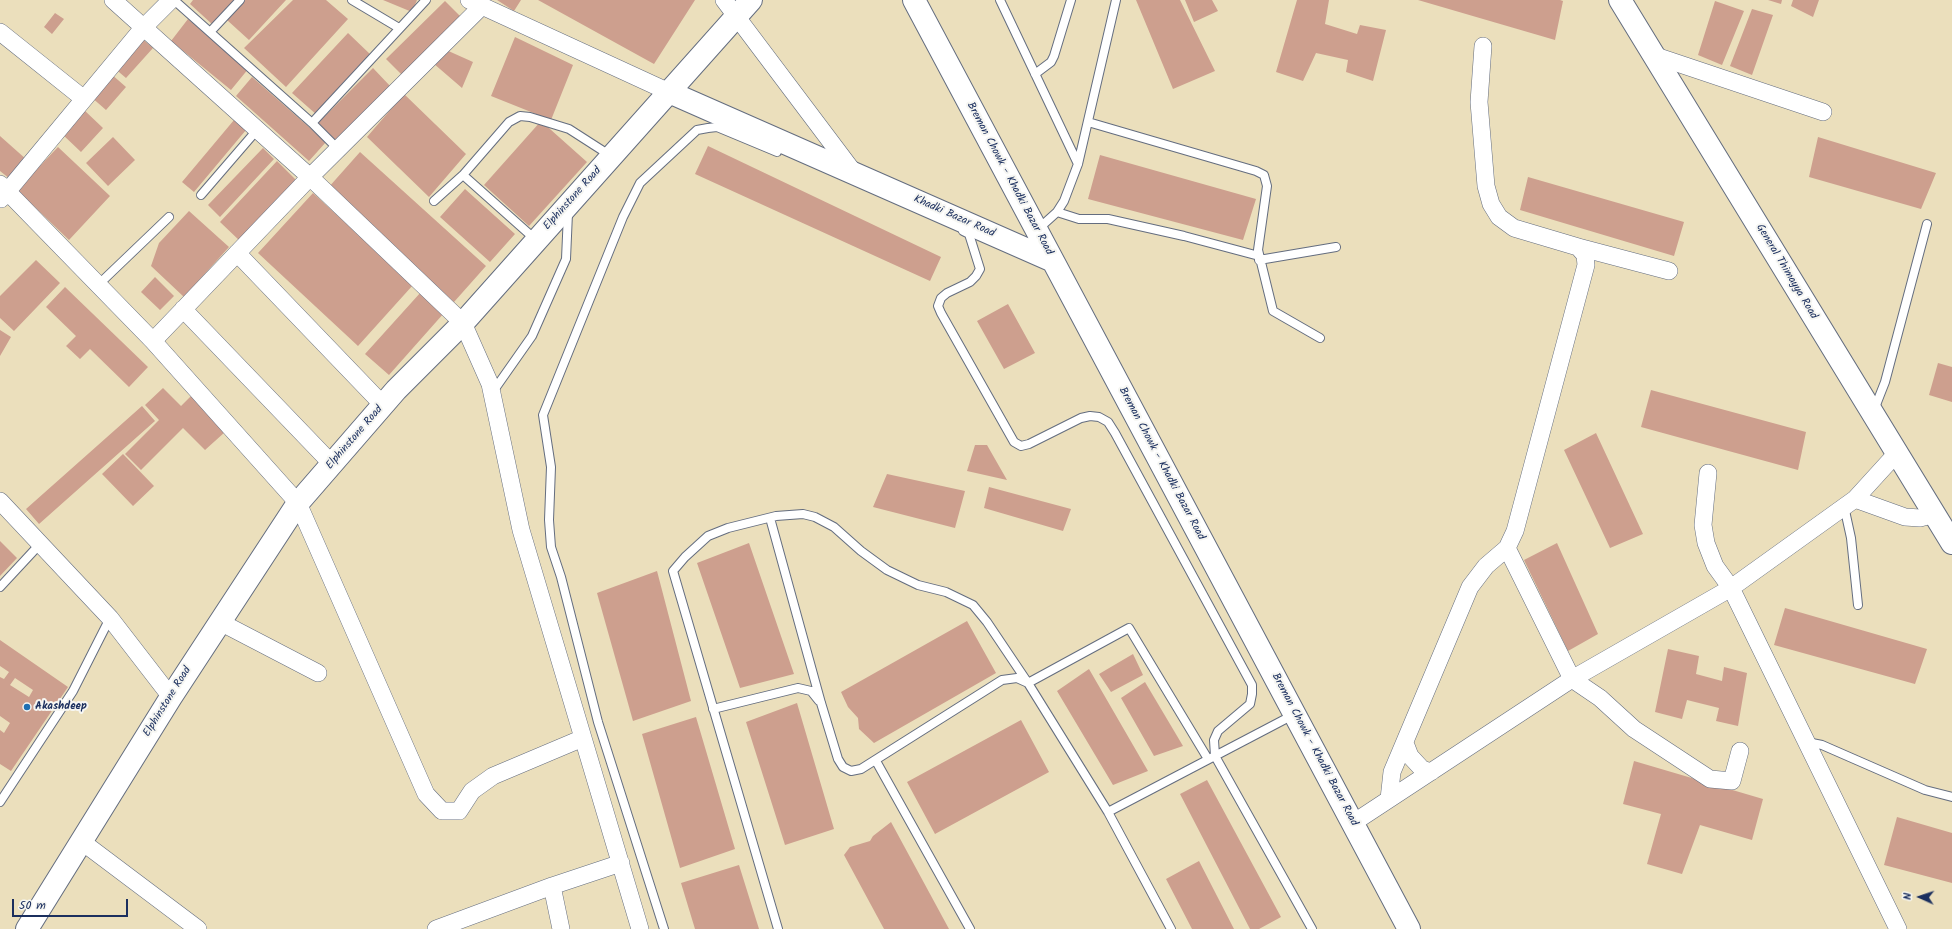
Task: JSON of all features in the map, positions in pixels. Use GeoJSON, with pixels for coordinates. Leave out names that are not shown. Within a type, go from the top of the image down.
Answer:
{"type":"FeatureCollection","features":[{"type":"Feature","properties":{"kind":"main road","name":"Elphinstone Road"},"geometry":{"type":"LineString","coordinates":[[27,929],[171,697],[298,503],[383,405],[463,324],[669,92],[730,8],[751,0]]}},
{"type":"Feature","properties":{"kind":"main road","name":"Breman Chowk - Khadki Bazar Road"},"geometry":{"type":"LineString","coordinates":[[914,0],[1409,929]]}},
{"type":"Feature","properties":{"kind":"main road","name":"General Thimayya Road"},"geometry":{"type":"LineString","coordinates":[[1620,0],[1872,415],[1952,543]]}},
{"type":"Feature","properties":{"kind":"main road","name":"Khadki Bazar Road"},"geometry":{"type":"LineString","coordinates":[[669,92],[1053,261]]}},
{"type":"Feature","properties":{"kind":"street"},"geometry":{"type":"LineString","coordinates":[[112,0],[310,177],[463,324],[490,384],[522,530],[640,929]]}},
{"type":"Feature","properties":{"kind":"street"},"geometry":{"type":"LineString","coordinates":[[170,0],[143,28],[84,99],[3,192],[153,341],[298,503],[426,794],[442,811],[459,811],[472,791],[492,776],[583,738]]}},
{"type":"Feature","properties":{"kind":"street"},"geometry":{"type":"LineString","coordinates":[[153,341],[476,3],[669,92]]}},
{"type":"Feature","properties":{"kind":"street","name":"Khadki Bazar Road"},"geometry":{"type":"LineString","coordinates":[[730,8],[854,174]]}},
{"type":"Feature","properties":{"kind":"street"},"geometry":{"type":"LineString","coordinates":[[0,32],[84,99]]}},
{"type":"Feature","properties":{"kind":"street"},"geometry":{"type":"LineString","coordinates":[[1483,46],[1479,102],[1485,180],[1490,204],[1499,217],[1514,228],[1669,271]]}},
{"type":"Feature","properties":{"kind":"street"},"geometry":{"type":"LineString","coordinates":[[1653,55],[1823,112]]}},
{"type":"Feature","properties":{"kind":"street"},"geometry":{"type":"LineString","coordinates":[[1389,799],[1392,772],[1470,587],[1486,566],[1507,548],[1515,531],[1586,265],[1585,255],[1578,247]]}},
{"type":"Feature","properties":{"kind":"street"},"geometry":{"type":"LineString","coordinates":[[237,253],[383,405]]}},
{"type":"Feature","properties":{"kind":"street"},"geometry":{"type":"LineString","coordinates":[[183,309],[332,464]]}},
{"type":"Feature","properties":{"kind":"street"},"geometry":{"type":"LineString","coordinates":[[1353,824],[1572,679],[1731,588],[1850,502],[1896,454]]}},
{"type":"Feature","properties":{"kind":"street"},"geometry":{"type":"LineString","coordinates":[[1708,473],[1703,525],[1706,543],[1715,566],[1731,588],[1898,929]]}},
{"type":"Feature","properties":{"kind":"street"},"geometry":{"type":"LineString","coordinates":[[0,501],[110,618],[171,697]]}},
{"type":"Feature","properties":{"kind":"street"},"geometry":{"type":"LineString","coordinates":[[1850,502],[1905,517],[1920,518],[1935,514]]}},
{"type":"Feature","properties":{"kind":"street"},"geometry":{"type":"LineString","coordinates":[[1507,548],[1572,679],[1600,698],[1634,729],[1710,779],[1732,781],[1740,751]]}},
{"type":"Feature","properties":{"kind":"street"},"geometry":{"type":"LineString","coordinates":[[220,622],[318,673]]}},
{"type":"Feature","properties":{"kind":"street"},"geometry":{"type":"LineString","coordinates":[[1404,743],[1413,759],[1422,769],[1431,772]]}},
{"type":"Feature","properties":{"kind":"street"},"geometry":{"type":"LineString","coordinates":[[81,842],[198,929]]}},
{"type":"Feature","properties":{"kind":"street"},"geometry":{"type":"LineString","coordinates":[[436,929],[552,886],[621,863]]}},
{"type":"Feature","properties":{"kind":"street"},"geometry":{"type":"LineString","coordinates":[[552,886],[560,929]]}},
{"type":"Feature","properties":{"kind":"lane"},"geometry":{"type":"LineString","coordinates":[[174,0],[312,122],[338,149]]}},
{"type":"Feature","properties":{"kind":"lane"},"geometry":{"type":"LineString","coordinates":[[210,32],[240,0]]}},
{"type":"Feature","properties":{"kind":"lane"},"geometry":{"type":"LineString","coordinates":[[352,0],[399,28]]}},
{"type":"Feature","properties":{"kind":"lane"},"geometry":{"type":"LineString","coordinates":[[312,122],[426,0]]}},
{"type":"Feature","properties":{"kind":"lane"},"geometry":{"type":"LineString","coordinates":[[1000,0],[1078,164]]}},
{"type":"Feature","properties":{"kind":"lane"},"geometry":{"type":"LineString","coordinates":[[1035,74],[1051,62],[1054,56],[1071,0]]}},
{"type":"Feature","properties":{"kind":"lane"},"geometry":{"type":"LineString","coordinates":[[1037,231],[1056,212],[1064,201],[1078,164],[1116,0]]}},
{"type":"Feature","properties":{"kind":"lane"},"geometry":{"type":"LineString","coordinates":[[434,202],[463,175],[509,122],[520,116],[530,117],[569,129],[611,156]]}},
{"type":"Feature","properties":{"kind":"lane"},"geometry":{"type":"LineString","coordinates":[[1088,122],[1256,171],[1264,175],[1267,186],[1259,258],[1273,311],[1320,338]]}},
{"type":"Feature","properties":{"kind":"lane"},"geometry":{"type":"LineString","coordinates":[[664,929],[598,722],[551,547],[549,520],[551,467],[544,415],[623,218],[640,183],[649,173],[697,130],[708,128],[717,127],[787,156]]}},
{"type":"Feature","properties":{"kind":"lane"},"geometry":{"type":"LineString","coordinates":[[201,195],[257,130]]}},
{"type":"Feature","properties":{"kind":"lane"},"geometry":{"type":"LineString","coordinates":[[463,175],[537,240]]}},
{"type":"Feature","properties":{"kind":"lane"},"geometry":{"type":"LineString","coordinates":[[492,394],[532,336],[566,259],[568,206]]}},
{"type":"Feature","properties":{"kind":"lane"},"geometry":{"type":"LineString","coordinates":[[1056,212],[1079,219],[1108,219],[1184,236],[1259,258],[1336,247]]}},
{"type":"Feature","properties":{"kind":"lane"},"geometry":{"type":"LineString","coordinates":[[98,285],[169,217]]}},
{"type":"Feature","properties":{"kind":"lane"},"geometry":{"type":"LineString","coordinates":[[1872,415],[1885,382],[1927,224]]}},
{"type":"Feature","properties":{"kind":"lane"},"geometry":{"type":"LineString","coordinates":[[954,227],[970,234],[980,269],[970,282],[947,293],[941,298],[938,306],[1014,442],[1021,446],[1029,444],[1081,418],[1090,416],[1100,417],[1108,422],[1252,685],[1250,704],[1218,731],[1214,740],[1212,758]]}},
{"type":"Feature","properties":{"kind":"lane"},"geometry":{"type":"LineString","coordinates":[[1850,502],[1851,538],[1858,605]]}},
{"type":"Feature","properties":{"kind":"lane"},"geometry":{"type":"LineString","coordinates":[[778,929],[673,571],[685,556],[708,536],[728,528],[770,518],[803,514],[815,517],[834,527],[861,551],[887,570],[918,585],[946,592],[973,605],[987,622],[1028,683],[1108,812],[1171,929]]}},
{"type":"Feature","properties":{"kind":"lane"},"geometry":{"type":"LineString","coordinates":[[770,518],[821,703],[838,759],[843,767],[851,771],[862,769],[1002,680],[1017,678],[1028,683]]}},
{"type":"Feature","properties":{"kind":"lane"},"geometry":{"type":"LineString","coordinates":[[0,587],[40,544]]}},
{"type":"Feature","properties":{"kind":"lane"},"geometry":{"type":"LineString","coordinates":[[0,802],[73,691],[110,618]]}},
{"type":"Feature","properties":{"kind":"lane"},"geometry":{"type":"LineString","coordinates":[[1028,683],[1129,628],[1212,758],[1312,929]]}},
{"type":"Feature","properties":{"kind":"lane"},"geometry":{"type":"LineString","coordinates":[[714,709],[798,688],[811,691],[821,703]]}},
{"type":"Feature","properties":{"kind":"lane"},"geometry":{"type":"LineString","coordinates":[[1108,812],[1295,714]]}},
{"type":"Feature","properties":{"kind":"lane"},"geometry":{"type":"LineString","coordinates":[[1806,742],[1828,748],[1925,790],[1952,797]]}},
{"type":"Feature","properties":{"kind":"lane"},"geometry":{"type":"LineString","coordinates":[[876,761],[970,929]]}},
{"type":"Feature","properties":{"kind":"building"},"geometry":{"type":"Polygon","coordinates":[[[193,0],[235,0],[213,25],[190,4],[193,0]]]}},
{"type":"Feature","properties":{"kind":"building"},"geometry":{"type":"Polygon","coordinates":[[[245,0],[286,0],[249,40],[227,20],[245,0]]]}},
{"type":"Feature","properties":{"kind":"building"},"geometry":{"type":"Polygon","coordinates":[[[293,0],[326,0],[348,19],[286,87],[244,48],[293,0]]]}},
{"type":"Feature","properties":{"kind":"building"},"geometry":{"type":"Polygon","coordinates":[[[383,0],[417,0],[412,12],[383,0]]]}},
{"type":"Feature","properties":{"kind":"building"},"geometry":{"type":"Polygon","coordinates":[[[497,0],[521,0],[514,11],[497,0]]]}},
{"type":"Feature","properties":{"kind":"building"},"geometry":{"type":"Polygon","coordinates":[[[538,0],[695,0],[654,64],[538,0]]]}},
{"type":"Feature","properties":{"kind":"building"},"geometry":{"type":"Polygon","coordinates":[[[1136,0],[1180,0],[1215,71],[1173,89],[1136,0]]]}},
{"type":"Feature","properties":{"kind":"building"},"geometry":{"type":"Polygon","coordinates":[[[1185,0],[1212,0],[1218,11],[1194,22],[1185,0]]]}},
{"type":"Feature","properties":{"kind":"building"},"geometry":{"type":"Polygon","coordinates":[[[1297,0],[1329,0],[1325,24],[1357,34],[1360,25],[1386,30],[1373,81],[1346,72],[1348,60],[1316,53],[1303,81],[1276,72],[1297,0]]]}},
{"type":"Feature","properties":{"kind":"building"},"geometry":{"type":"Polygon","coordinates":[[[1418,0],[1560,0],[1563,1],[1555,40],[1418,0]]]}},
{"type":"Feature","properties":{"kind":"building"},"geometry":{"type":"Polygon","coordinates":[[[1768,0],[1782,0],[1781,4],[1768,0]]]}},
{"type":"Feature","properties":{"kind":"building"},"geometry":{"type":"Polygon","coordinates":[[[1793,0],[1819,0],[1813,17],[1791,6],[1793,0]]]}},
{"type":"Feature","properties":{"kind":"building"},"geometry":{"type":"Polygon","coordinates":[[[445,1],[463,19],[404,77],[386,59],[445,1]]]}},
{"type":"Feature","properties":{"kind":"building"},"geometry":{"type":"Polygon","coordinates":[[[1715,1],[1744,11],[1722,65],[1698,55],[1715,1]]]}},
{"type":"Feature","properties":{"kind":"building"},"geometry":{"type":"Polygon","coordinates":[[[1752,9],[1773,15],[1752,75],[1730,66],[1752,9]]]}},
{"type":"Feature","properties":{"kind":"building"},"geometry":{"type":"Polygon","coordinates":[[[55,13],[64,19],[52,34],[44,27],[55,13]]]}},
{"type":"Feature","properties":{"kind":"building"},"geometry":{"type":"Polygon","coordinates":[[[188,19],[249,68],[231,90],[171,41],[188,19]]]}},
{"type":"Feature","properties":{"kind":"building"},"geometry":{"type":"Polygon","coordinates":[[[348,33],[372,56],[317,115],[292,93],[348,33]]]}},
{"type":"Feature","properties":{"kind":"building"},"geometry":{"type":"Polygon","coordinates":[[[140,37],[153,48],[126,78],[113,67],[140,37]]]}},
{"type":"Feature","properties":{"kind":"building"},"geometry":{"type":"Polygon","coordinates":[[[515,37],[573,65],[551,120],[491,96],[515,37]]]}},
{"type":"Feature","properties":{"kind":"building"},"geometry":{"type":"Polygon","coordinates":[[[444,49],[473,62],[462,88],[433,63],[444,49]]]}},
{"type":"Feature","properties":{"kind":"building"},"geometry":{"type":"Polygon","coordinates":[[[373,68],[391,87],[335,143],[317,124],[373,68]]]}},
{"type":"Feature","properties":{"kind":"building"},"geometry":{"type":"Polygon","coordinates":[[[110,73],[126,87],[106,110],[90,96],[110,73]]]}},
{"type":"Feature","properties":{"kind":"building"},"geometry":{"type":"Polygon","coordinates":[[[252,77],[326,142],[309,161],[236,96],[252,77]]]}},
{"type":"Feature","properties":{"kind":"building"},"geometry":{"type":"Polygon","coordinates":[[[404,94],[466,154],[429,197],[367,137],[404,94]]]}},
{"type":"Feature","properties":{"kind":"building"},"geometry":{"type":"Polygon","coordinates":[[[83,109],[103,128],[81,152],[61,133],[83,109]]]}},
{"type":"Feature","properties":{"kind":"building"},"geometry":{"type":"Polygon","coordinates":[[[234,120],[246,130],[194,192],[182,182],[234,120]]]}},
{"type":"Feature","properties":{"kind":"building"},"geometry":{"type":"Polygon","coordinates":[[[541,121],[587,162],[529,226],[484,185],[541,121]]]}},
{"type":"Feature","properties":{"kind":"building"},"geometry":{"type":"Polygon","coordinates":[[[0,136],[27,160],[10,179],[0,171],[0,136]]]}},
{"type":"Feature","properties":{"kind":"building"},"geometry":{"type":"Polygon","coordinates":[[[113,137],[135,160],[108,186],[86,163],[113,137]]]}},
{"type":"Feature","properties":{"kind":"building"},"geometry":{"type":"Polygon","coordinates":[[[1818,137],[1936,173],[1921,209],[1809,177],[1818,137]]]}},
{"type":"Feature","properties":{"kind":"building"},"geometry":{"type":"Polygon","coordinates":[[[708,146],[941,257],[930,281],[695,174],[708,146]]]}},
{"type":"Feature","properties":{"kind":"building"},"geometry":{"type":"Polygon","coordinates":[[[58,147],[110,196],[69,240],[17,190],[58,147]]]}},
{"type":"Feature","properties":{"kind":"building"},"geometry":{"type":"Polygon","coordinates":[[[263,148],[274,159],[220,217],[208,205],[263,148]]]}},
{"type":"Feature","properties":{"kind":"building"},"geometry":{"type":"Polygon","coordinates":[[[360,152],[486,266],[454,302],[328,188],[360,152]]]}},
{"type":"Feature","properties":{"kind":"building"},"geometry":{"type":"Polygon","coordinates":[[[1100,155],[1256,199],[1243,240],[1088,199],[1100,155]]]}},
{"type":"Feature","properties":{"kind":"building"},"geometry":{"type":"Polygon","coordinates":[[[277,161],[298,182],[241,242],[220,222],[277,161]]]}},
{"type":"Feature","properties":{"kind":"building"},"geometry":{"type":"Polygon","coordinates":[[[1528,177],[1684,222],[1674,256],[1520,210],[1528,177]]]}},
{"type":"Feature","properties":{"kind":"building"},"geometry":{"type":"Polygon","coordinates":[[[465,189],[515,234],[490,262],[440,217],[465,189]]]}},
{"type":"Feature","properties":{"kind":"building"},"geometry":{"type":"Polygon","coordinates":[[[313,193],[413,285],[358,346],[258,253],[313,193]]]}},
{"type":"Feature","properties":{"kind":"building"},"geometry":{"type":"Polygon","coordinates":[[[189,211],[229,247],[184,297],[151,266],[159,243],[189,211]]]}},
{"type":"Feature","properties":{"kind":"building"},"geometry":{"type":"Polygon","coordinates":[[[36,260],[60,283],[14,331],[0,318],[0,296],[36,260]]]}},
{"type":"Feature","properties":{"kind":"building"},"geometry":{"type":"Polygon","coordinates":[[[155,277],[174,296],[160,310],[141,292],[155,277]]]}},
{"type":"Feature","properties":{"kind":"building"},"geometry":{"type":"Polygon","coordinates":[[[65,287],[148,367],[129,387],[90,349],[80,359],[66,346],[76,336],[46,307],[65,287]]]}},
{"type":"Feature","properties":{"kind":"building"},"geometry":{"type":"Polygon","coordinates":[[[421,292],[444,313],[389,375],[365,354],[421,292]]]}},
{"type":"Feature","properties":{"kind":"building"},"geometry":{"type":"Polygon","coordinates":[[[1008,304],[1035,353],[1004,369],[977,321],[1008,304]]]}},
{"type":"Feature","properties":{"kind":"building"},"geometry":{"type":"Polygon","coordinates":[[[0,330],[11,337],[0,356],[0,330]]]}},
{"type":"Feature","properties":{"kind":"building"},"geometry":{"type":"Polygon","coordinates":[[[1938,363],[1952,367],[1952,402],[1929,395],[1938,363]]]}},
{"type":"Feature","properties":{"kind":"building"},"geometry":{"type":"Polygon","coordinates":[[[163,388],[181,406],[192,395],[225,432],[205,450],[183,428],[141,470],[125,454],[159,420],[145,405],[163,388]]]}},
{"type":"Feature","properties":{"kind":"building"},"geometry":{"type":"Polygon","coordinates":[[[1651,390],[1806,432],[1798,470],[1641,427],[1651,390]]]}},
{"type":"Feature","properties":{"kind":"building"},"geometry":{"type":"Polygon","coordinates":[[[142,406],[155,421],[39,524],[26,509],[142,406]]]}},
{"type":"Feature","properties":{"kind":"building"},"geometry":{"type":"Polygon","coordinates":[[[1596,433],[1643,534],[1610,548],[1564,450],[1596,433]]]}},
{"type":"Feature","properties":{"kind":"building"},"geometry":{"type":"Polygon","coordinates":[[[975,445],[987,445],[1007,480],[967,471],[975,445]]]}},
{"type":"Feature","properties":{"kind":"building"},"geometry":{"type":"Polygon","coordinates":[[[123,454],[154,486],[133,506],[102,474],[123,454]]]}},
{"type":"Feature","properties":{"kind":"building"},"geometry":{"type":"Polygon","coordinates":[[[887,474],[965,491],[955,528],[873,507],[887,474]]]}},
{"type":"Feature","properties":{"kind":"building"},"geometry":{"type":"Polygon","coordinates":[[[989,487],[1071,509],[1063,531],[984,508],[989,487]]]}},
{"type":"Feature","properties":{"kind":"building"},"geometry":{"type":"Polygon","coordinates":[[[0,541],[17,558],[0,576],[0,541]]]}},
{"type":"Feature","properties":{"kind":"building"},"geometry":{"type":"Polygon","coordinates":[[[749,543],[794,674],[740,688],[697,563],[749,543]]]}},
{"type":"Feature","properties":{"kind":"building"},"geometry":{"type":"Polygon","coordinates":[[[1557,543],[1598,634],[1568,651],[1524,560],[1557,543]]]}},
{"type":"Feature","properties":{"kind":"building"},"geometry":{"type":"Polygon","coordinates":[[[657,571],[691,701],[633,721],[597,593],[657,571]]]}},
{"type":"Feature","properties":{"kind":"building"},"geometry":{"type":"Polygon","coordinates":[[[1785,608],[1927,649],[1915,684],[1774,645],[1785,608]]]}},
{"type":"Feature","properties":{"kind":"building"},"geometry":{"type":"Polygon","coordinates":[[[967,621],[996,673],[874,743],[859,729],[858,718],[848,707],[841,692],[967,621]]]}},
{"type":"Feature","properties":{"kind":"building","name":"Akashdeep"},"geometry":{"type":"Polygon","coordinates":[[[0,640],[68,687],[11,771],[0,764],[0,730],[4,733],[10,723],[0,716],[0,677],[4,679],[9,672],[0,666],[0,640]],[[15,678],[10,685],[29,697],[33,690],[15,678]]]}},
{"type":"Feature","properties":{"kind":"building"},"geometry":{"type":"Polygon","coordinates":[[[1668,649],[1699,656],[1696,674],[1722,681],[1724,667],[1747,673],[1738,726],[1716,721],[1719,708],[1687,700],[1682,719],[1655,712],[1668,649]]]}},
{"type":"Feature","properties":{"kind":"building"},"geometry":{"type":"Polygon","coordinates":[[[1133,654],[1143,675],[1111,692],[1099,674],[1133,654]]]}},
{"type":"Feature","properties":{"kind":"building"},"geometry":{"type":"Polygon","coordinates":[[[1089,669],[1148,771],[1113,785],[1057,691],[1089,669]]]}},
{"type":"Feature","properties":{"kind":"building"},"geometry":{"type":"Polygon","coordinates":[[[1145,682],[1183,746],[1154,756],[1121,698],[1145,682]]]}},
{"type":"Feature","properties":{"kind":"building"},"geometry":{"type":"Polygon","coordinates":[[[797,703],[834,829],[785,845],[746,722],[797,703]]]}},
{"type":"Feature","properties":{"kind":"building"},"geometry":{"type":"Polygon","coordinates":[[[696,717],[735,849],[680,868],[642,734],[696,717]]]}},
{"type":"Feature","properties":{"kind":"building"},"geometry":{"type":"Polygon","coordinates":[[[1021,720],[1049,772],[935,834],[907,782],[1021,720]]]}},
{"type":"Feature","properties":{"kind":"building"},"geometry":{"type":"Polygon","coordinates":[[[1634,761],[1763,799],[1752,840],[1700,825],[1682,874],[1647,864],[1661,814],[1623,804],[1634,761]]]}},
{"type":"Feature","properties":{"kind":"building"},"geometry":{"type":"Polygon","coordinates":[[[1207,780],[1281,917],[1259,929],[1250,929],[1180,794],[1207,780]]]}},
{"type":"Feature","properties":{"kind":"building"},"geometry":{"type":"Polygon","coordinates":[[[1897,817],[1952,833],[1952,883],[1884,865],[1897,817]]]}},
{"type":"Feature","properties":{"kind":"building"},"geometry":{"type":"Polygon","coordinates":[[[891,822],[949,929],[884,929],[844,855],[850,847],[870,841],[873,836],[891,822]]]}},
{"type":"Feature","properties":{"kind":"building"},"geometry":{"type":"Polygon","coordinates":[[[1199,861],[1234,929],[1192,929],[1166,879],[1199,861]]]}},
{"type":"Feature","properties":{"kind":"building"},"geometry":{"type":"Polygon","coordinates":[[[739,865],[759,929],[695,929],[681,883],[739,865]]]}},
{"type":"Feature","properties":{"kind":"place","name":"Akashdeep"},"geometry":{"type":"Point","coordinates":[27,707]}}]}
